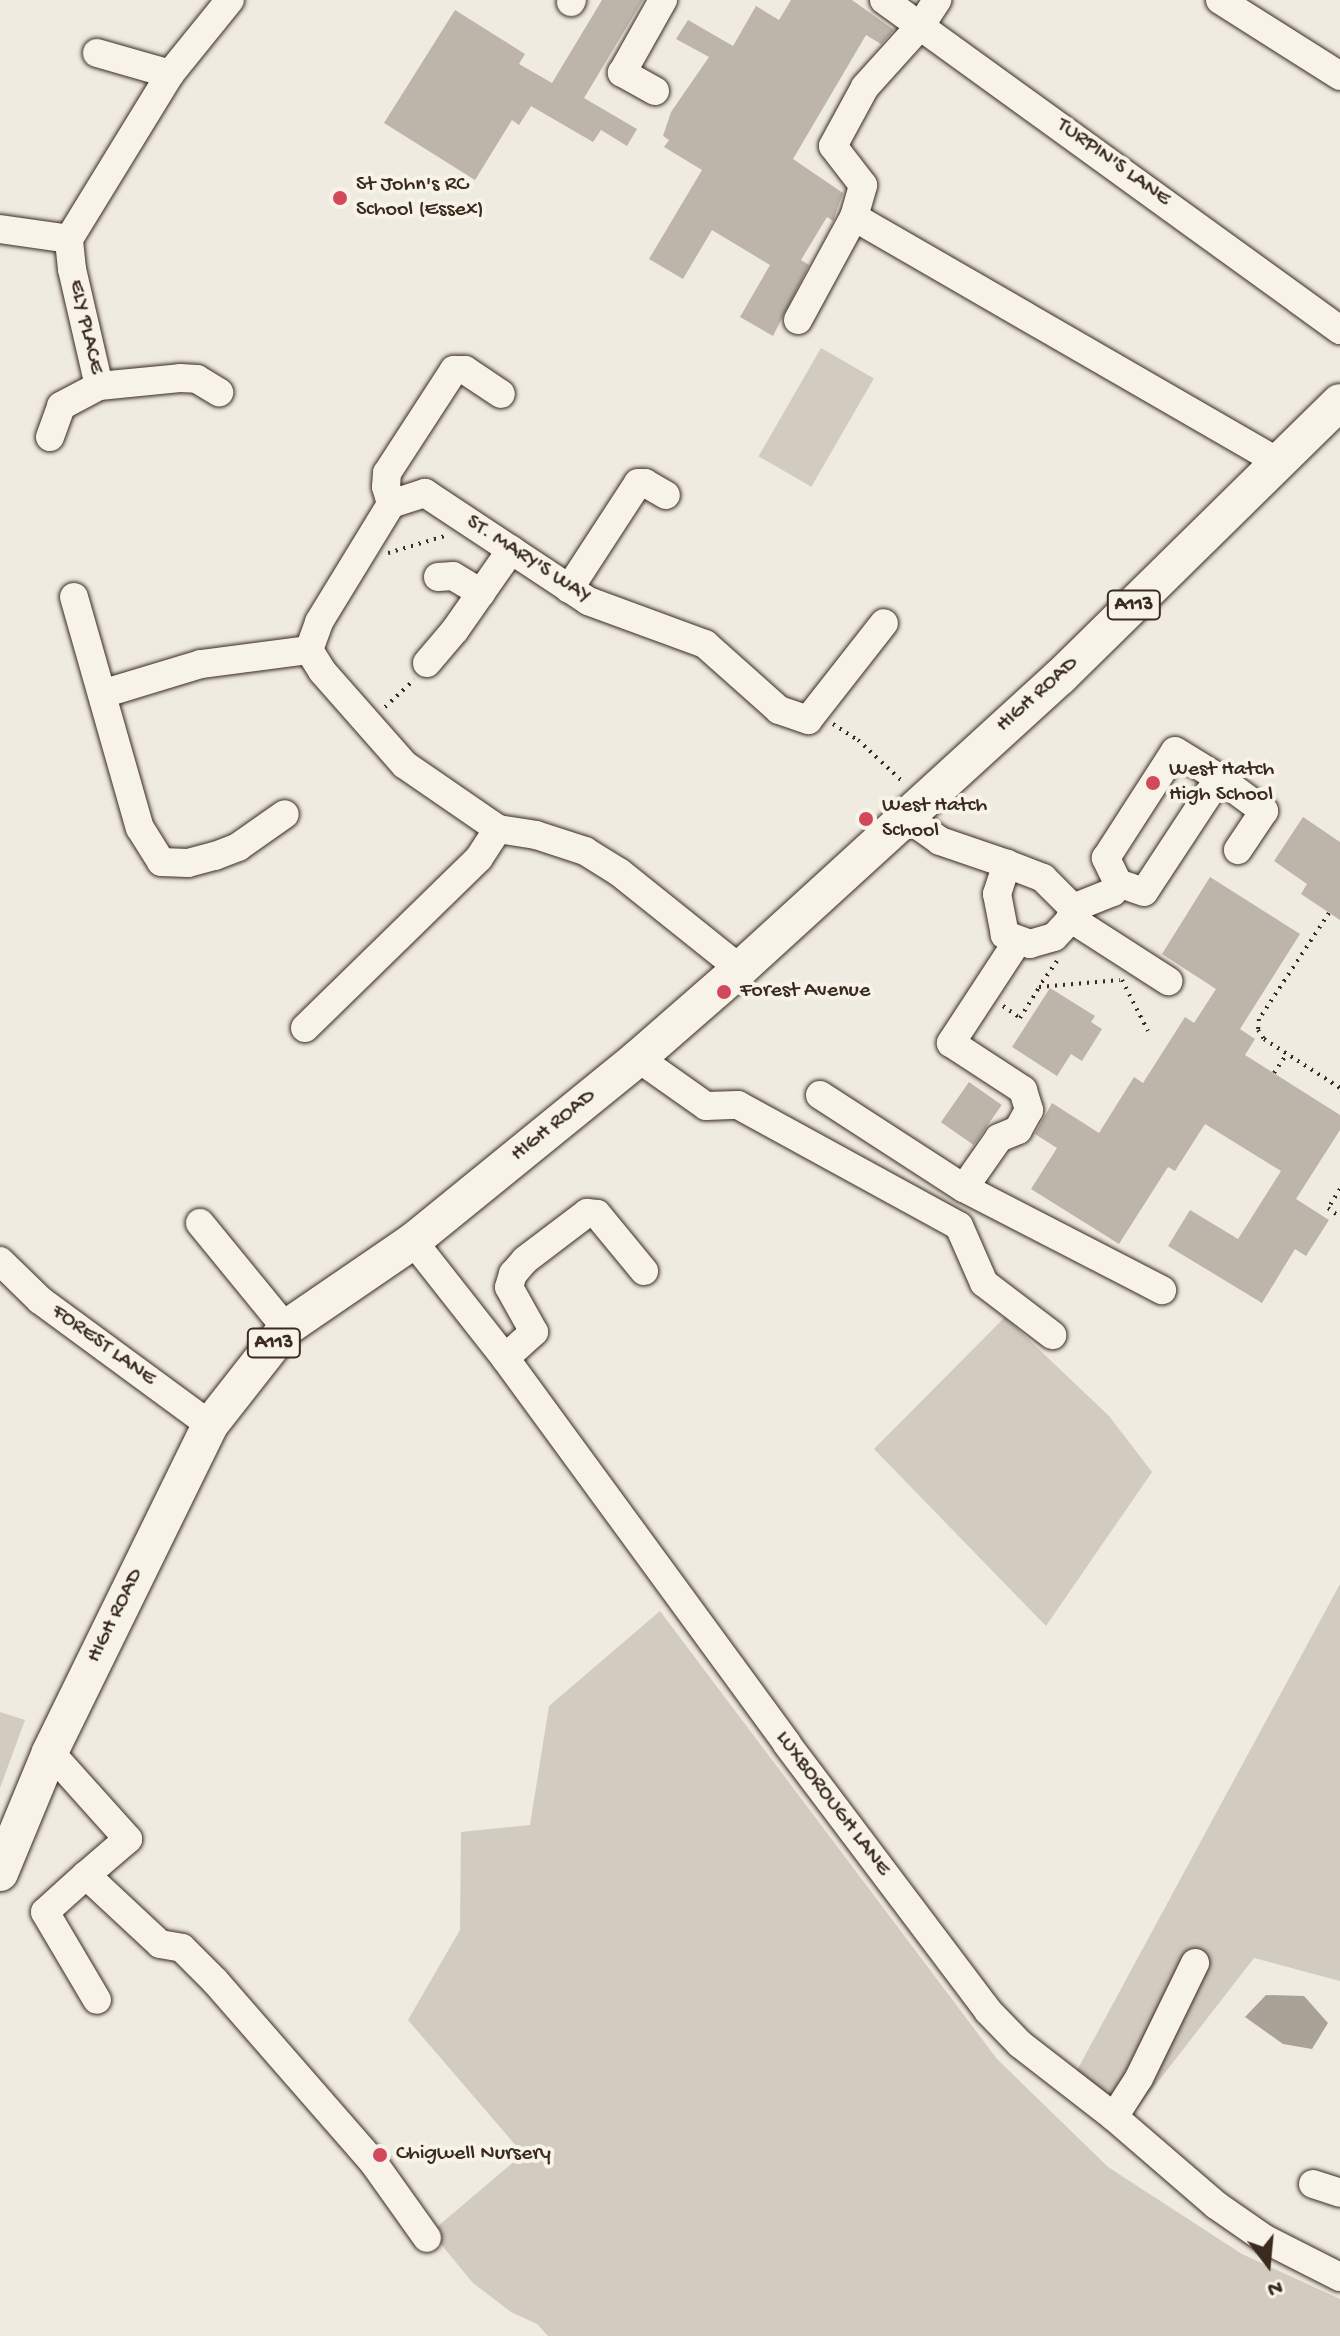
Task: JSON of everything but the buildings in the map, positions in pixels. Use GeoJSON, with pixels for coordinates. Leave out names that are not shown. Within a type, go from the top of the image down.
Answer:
{"type":"FeatureCollection","features":[{"type":"Feature","properties":{"kind":"main road","name":"A113"},"geometry":{"type":"LineString","coordinates":[[1270,474],[1340,402]]}},
{"type":"Feature","properties":{"kind":"main road","name":"HIGH ROAD"},"geometry":{"type":"LineString","coordinates":[[0,1873],[50,1752],[210,1425],[286,1328],[413,1241],[638,1058],[1060,677],[1270,474]]}},
{"type":"Feature","properties":{"kind":"street"},"geometry":{"type":"LineString","coordinates":[[0,229],[69,239],[170,74],[230,0]]}},
{"type":"Feature","properties":{"kind":"street"},"geometry":{"type":"LineString","coordinates":[[655,91],[622,73],[663,0]]}},
{"type":"Feature","properties":{"kind":"street","name":"TURPIN'S LANE"},"geometry":{"type":"LineString","coordinates":[[884,0],[1340,330]]}},
{"type":"Feature","properties":{"kind":"street"},"geometry":{"type":"LineString","coordinates":[[798,320],[854,217],[863,185],[833,146],[865,87],[921,25],[937,0]]}},
{"type":"Feature","properties":{"kind":"street"},"geometry":{"type":"LineString","coordinates":[[1220,0],[1340,76]]}},
{"type":"Feature","properties":{"kind":"street"},"geometry":{"type":"LineString","coordinates":[[97,53],[170,74]]}},
{"type":"Feature","properties":{"kind":"street"},"geometry":{"type":"LineString","coordinates":[[854,217],[1270,474]]}},
{"type":"Feature","properties":{"kind":"street","name":"ELY PLACE"},"geometry":{"type":"LineString","coordinates":[[50,437],[61,406],[99,386],[72,269],[69,239]]}},
{"type":"Feature","properties":{"kind":"street"},"geometry":{"type":"LineString","coordinates":[[309,650],[319,622],[391,504],[386,487],[387,473],[454,370],[465,370],[501,394]]}},
{"type":"Feature","properties":{"kind":"street"},"geometry":{"type":"LineString","coordinates":[[99,386],[197,379],[219,392]]}},
{"type":"Feature","properties":{"kind":"street"},"geometry":{"type":"LineString","coordinates":[[569,589],[638,483],[645,483],[666,495]]}},
{"type":"Feature","properties":{"kind":"street","name":"ST. MARY'S WAY"},"geometry":{"type":"LineString","coordinates":[[391,504],[425,493],[588,601],[705,644],[779,710],[808,720]]}},
{"type":"Feature","properties":{"kind":"street"},"geometry":{"type":"LineString","coordinates":[[427,663],[511,550]]}},
{"type":"Feature","properties":{"kind":"street"},"geometry":{"type":"LineString","coordinates":[[438,577],[453,576],[481,593]]}},
{"type":"Feature","properties":{"kind":"street"},"geometry":{"type":"LineString","coordinates":[[74,597],[140,828],[161,862],[188,863],[215,856],[238,847],[285,814]]}},
{"type":"Feature","properties":{"kind":"street"},"geometry":{"type":"LineString","coordinates":[[808,720],[884,623]]}},
{"type":"Feature","properties":{"kind":"street"},"geometry":{"type":"LineString","coordinates":[[102,694],[201,664],[309,650]]}},
{"type":"Feature","properties":{"kind":"street"},"geometry":{"type":"LineString","coordinates":[[309,650],[322,671],[405,765],[498,829],[536,835],[585,851],[619,872],[740,969]]}},
{"type":"Feature","properties":{"kind":"street"},"geometry":{"type":"LineString","coordinates":[[1219,778],[1144,892],[1118,883],[1106,858],[1175,751],[1219,778],[1264,811],[1238,850]]}},
{"type":"Feature","properties":{"kind":"street"},"geometry":{"type":"LineString","coordinates":[[914,808],[940,841],[1043,878],[1075,917],[1165,979]]}},
{"type":"Feature","properties":{"kind":"street"},"geometry":{"type":"LineString","coordinates":[[305,1028],[479,858],[498,829]]}},
{"type":"Feature","properties":{"kind":"street"},"geometry":{"type":"LineString","coordinates":[[1007,864],[997,894],[1000,921],[1005,935],[1017,942],[1030,944],[1054,937],[1075,917],[1113,892],[1118,883]]}},
{"type":"Feature","properties":{"kind":"street"},"geometry":{"type":"LineString","coordinates":[[964,1188],[999,1138],[1018,1130],[1029,1110],[1023,1090],[951,1043],[1017,942]]}},
{"type":"Feature","properties":{"kind":"street"},"geometry":{"type":"LineString","coordinates":[[638,1058],[706,1106],[738,1105],[959,1226],[984,1283],[1052,1335]]}},
{"type":"Feature","properties":{"kind":"street"},"geometry":{"type":"LineString","coordinates":[[820,1095],[964,1188],[1162,1290]]}},
{"type":"Feature","properties":{"kind":"street"},"geometry":{"type":"LineString","coordinates":[[505,1358],[534,1332],[509,1287],[513,1274],[525,1260],[587,1213],[597,1214],[644,1271]]}},
{"type":"Feature","properties":{"kind":"street"},"geometry":{"type":"LineString","coordinates":[[200,1223],[286,1328]]}},
{"type":"Feature","properties":{"kind":"street","name":"LUXBOROUGH LANE"},"geometry":{"type":"LineString","coordinates":[[413,1241],[505,1358],[787,1744],[988,2011],[1020,2044],[1114,2117],[1216,2205],[1265,2239],[1340,2277]]}},
{"type":"Feature","properties":{"kind":"street","name":"FOREST LANE"},"geometry":{"type":"LineString","coordinates":[[0,1261],[40,1300],[210,1425]]}},
{"type":"Feature","properties":{"kind":"street"},"geometry":{"type":"LineString","coordinates":[[50,1752],[128,1839],[45,1912],[97,2000]]}},
{"type":"Feature","properties":{"kind":"street"},"geometry":{"type":"LineString","coordinates":[[86,1875],[160,1944],[182,1948],[215,1981],[373,2162],[427,2238]]}},
{"type":"Feature","properties":{"kind":"street"},"geometry":{"type":"LineString","coordinates":[[1114,2117],[1139,2078],[1195,1963]]}},
{"type":"Feature","properties":{"kind":"street"},"geometry":{"type":"LineString","coordinates":[[1313,2184],[1340,2193]]}},
{"type":"Feature","properties":{"kind":"path"},"geometry":{"type":"LineString","coordinates":[[359,557],[364,560],[451,535],[462,517]]}},
{"type":"Feature","properties":{"kind":"path"},"geometry":{"type":"LineString","coordinates":[[368,723],[426,670],[427,663]]}},
{"type":"Feature","properties":{"kind":"path"},"geometry":{"type":"LineString","coordinates":[[808,720],[835,724],[914,808]]}},
{"type":"Feature","properties":{"kind":"path"},"geometry":{"type":"LineString","coordinates":[[1329,913],[1259,1019],[1258,1030],[1264,1039],[1340,1088]]}},
{"type":"Feature","properties":{"kind":"path"},"geometry":{"type":"LineString","coordinates":[[984,993],[1020,1018],[1075,917]]}},
{"type":"Feature","properties":{"kind":"path"},"geometry":{"type":"LineString","coordinates":[[1039,987],[1165,979]]}},
{"type":"Feature","properties":{"kind":"path"},"geometry":{"type":"LineString","coordinates":[[1274,1073],[1287,1054]]}},
{"type":"Feature","properties":{"kind":"path"},"geometry":{"type":"LineString","coordinates":[[1340,1189],[1328,1208],[1340,1217]]}},
{"type":"Feature","properties":{"kind":"shaded area"},"geometry":{"type":"Polygon","coordinates":[[[821,348],[874,379],[811,487],[758,456],[821,348]]]}},
{"type":"Feature","properties":{"kind":"shaded area"},"geometry":{"type":"Polygon","coordinates":[[[1005,1317],[1109,1416],[1152,1472],[1046,1626],[874,1449],[1005,1317]]]}},
{"type":"Feature","properties":{"kind":"shaded area"},"geometry":{"type":"Polygon","coordinates":[[[1340,1584],[1340,1981],[1254,1958],[1126,2123],[1075,2074],[1340,1584]]]}},
{"type":"Feature","properties":{"kind":"shaded area"},"geometry":{"type":"Polygon","coordinates":[[[660,1611],[997,2059],[1108,2167],[1242,2254],[1340,2299],[1340,2336],[548,2336],[537,2324],[511,2312],[473,2283],[431,2232],[523,2154],[408,2020],[460,1930],[461,1832],[530,1825],[549,1706],[660,1611]]]}},
{"type":"Feature","properties":{"kind":"shaded area"},"geometry":{"type":"Polygon","coordinates":[[[0,1712],[25,1720],[0,1788],[0,1712]]]}},
{"type":"Feature","properties":{"kind":"shaded area"},"geometry":{"type":"Polygon","coordinates":[[[1266,1995],[1304,1996],[1328,2023],[1312,2049],[1283,2044],[1245,2017],[1266,1995]]]}},
{"type":"Feature","properties":{"kind":"place","name":"St John's RC School (Essex)"},"geometry":{"type":"Point","coordinates":[340,198]}},
{"type":"Feature","properties":{"kind":"place","name":"West Hatch High School"},"geometry":{"type":"Point","coordinates":[1153,783]}},
{"type":"Feature","properties":{"kind":"place","name":"West Hatch School"},"geometry":{"type":"Point","coordinates":[866,819]}},
{"type":"Feature","properties":{"kind":"place","name":"Forest Avenue"},"geometry":{"type":"Point","coordinates":[724,992]}},
{"type":"Feature","properties":{"kind":"place","name":"Chigwell Nursery"},"geometry":{"type":"Point","coordinates":[380,2155]}}]}
